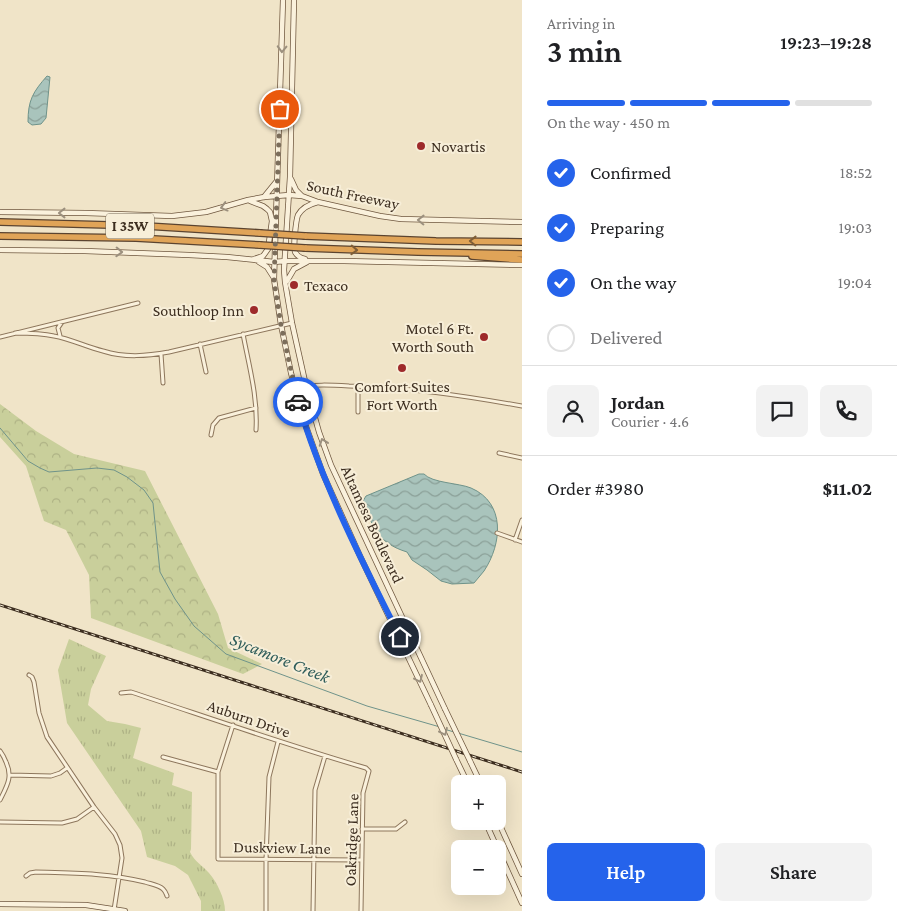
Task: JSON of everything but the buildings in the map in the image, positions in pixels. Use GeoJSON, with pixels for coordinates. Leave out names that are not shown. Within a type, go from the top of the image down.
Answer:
{"type":"FeatureCollection","features":[{"type":"Feature","properties":{"kind":"highway","name":"I 35W"},"geometry":{"type":"LineString","coordinates":[[0,222],[146,226],[305,236],[490,242],[522,241]]}},
{"type":"Feature","properties":{"kind":"highway","name":"I 35W"},"geometry":{"type":"LineString","coordinates":[[0,236],[155,239],[305,248],[522,254]]}},
{"type":"Feature","properties":{"kind":"highway"},"geometry":{"type":"LineString","coordinates":[[418,252],[426,256],[476,256],[522,260]]}},
{"type":"Feature","properties":{"kind":"main road","name":"Altamesa Boulevard"},"geometry":{"type":"LineString","coordinates":[[283,0],[274,279],[294,388],[323,474],[464,775]]}},
{"type":"Feature","properties":{"kind":"main road","name":"Altamesa Boulevard"},"geometry":{"type":"LineString","coordinates":[[294,0],[290,177],[285,261],[286,284],[292,323],[306,386],[319,432],[331,464],[444,709],[477,775]]}},
{"type":"Feature","properties":{"kind":"main road"},"geometry":{"type":"LineString","coordinates":[[282,30],[294,30]]}},
{"type":"Feature","properties":{"kind":"main road"},"geometry":{"type":"LineString","coordinates":[[280,124],[291,124]]}},
{"type":"Feature","properties":{"kind":"main road"},"geometry":{"type":"LineString","coordinates":[[290,177],[296,190],[302,196]]}},
{"type":"Feature","properties":{"kind":"main road"},"geometry":{"type":"LineString","coordinates":[[264,197],[278,180]]}},
{"type":"Feature","properties":{"kind":"main road","name":"South Freeway"},"geometry":{"type":"LineString","coordinates":[[0,212],[172,216],[206,212],[264,197],[289,195],[302,196],[318,202],[402,219],[522,222]]}},
{"type":"Feature","properties":{"kind":"main road"},"geometry":{"type":"LineString","coordinates":[[247,260],[259,258],[266,253],[272,221],[268,209],[248,200]]}},
{"type":"Feature","properties":{"kind":"main road"},"geometry":{"type":"LineString","coordinates":[[311,260],[301,258],[296,254],[296,224],[298,215],[302,210],[318,202]]}},
{"type":"Feature","properties":{"kind":"main road"},"geometry":{"type":"LineString","coordinates":[[0,250],[94,251],[274,262],[311,260],[522,265]]}},
{"type":"Feature","properties":{"kind":"main road"},"geometry":{"type":"LineString","coordinates":[[286,284],[294,269],[311,260]]}},
{"type":"Feature","properties":{"kind":"main road"},"geometry":{"type":"LineString","coordinates":[[258,261],[267,267],[274,279]]}},
{"type":"Feature","properties":{"kind":"main road"},"geometry":{"type":"LineString","coordinates":[[489,830],[521,899]]}},
{"type":"Feature","properties":{"kind":"main road"},"geometry":{"type":"LineString","coordinates":[[502,830],[522,874]]}},
{"type":"Feature","properties":{"kind":"main road"},"geometry":{"type":"LineString","coordinates":[[0,904],[86,905],[125,911]]}},
{"type":"Feature","properties":{"kind":"street"},"geometry":{"type":"LineString","coordinates":[[0,337],[138,302]]}},
{"type":"Feature","properties":{"kind":"street"},"geometry":{"type":"LineString","coordinates":[[60,337],[58,328],[62,322]]}},
{"type":"Feature","properties":{"kind":"street"},"geometry":{"type":"LineString","coordinates":[[15,333],[38,333],[60,337],[102,351],[136,356],[161,354],[292,323]]}},
{"type":"Feature","properties":{"kind":"street"},"geometry":{"type":"LineString","coordinates":[[243,334],[255,392],[256,430]]}},
{"type":"Feature","properties":{"kind":"street"},"geometry":{"type":"LineString","coordinates":[[200,344],[206,372]]}},
{"type":"Feature","properties":{"kind":"street"},"geometry":{"type":"LineString","coordinates":[[161,354],[162,384]]}},
{"type":"Feature","properties":{"kind":"street"},"geometry":{"type":"LineString","coordinates":[[294,388],[306,386],[385,387],[453,394],[522,406]]}},
{"type":"Feature","properties":{"kind":"street"},"geometry":{"type":"LineString","coordinates":[[358,386],[358,412]]}},
{"type":"Feature","properties":{"kind":"street"},"geometry":{"type":"LineString","coordinates":[[211,435],[213,425],[219,418],[256,408]]}},
{"type":"Feature","properties":{"kind":"street"},"geometry":{"type":"LineString","coordinates":[[499,453],[522,458]]}},
{"type":"Feature","properties":{"kind":"street"},"geometry":{"type":"LineString","coordinates":[[515,540],[522,520]]}},
{"type":"Feature","properties":{"kind":"street"},"geometry":{"type":"LineString","coordinates":[[497,533],[522,542]]}},
{"type":"Feature","properties":{"kind":"street"},"geometry":{"type":"LineString","coordinates":[[30,675],[34,682],[43,727],[51,743],[94,808],[115,834],[120,845],[122,858],[114,910]]}},
{"type":"Feature","properties":{"kind":"street","name":"Auburn Drive"},"geometry":{"type":"LineString","coordinates":[[121,693],[132,692],[233,725],[278,742],[369,770]]}},
{"type":"Feature","properties":{"kind":"street","name":"Duskview Lane"},"geometry":{"type":"LineString","coordinates":[[233,725],[218,772],[218,858],[361,860]]}},
{"type":"Feature","properties":{"kind":"street"},"geometry":{"type":"LineString","coordinates":[[266,911],[266,860],[270,777],[278,742]]}},
{"type":"Feature","properties":{"kind":"street"},"geometry":{"type":"LineString","coordinates":[[0,752],[3,754],[10,775],[0,800]]}},
{"type":"Feature","properties":{"kind":"street"},"geometry":{"type":"LineString","coordinates":[[313,911],[315,790],[325,756]]}},
{"type":"Feature","properties":{"kind":"street"},"geometry":{"type":"LineString","coordinates":[[163,757],[218,772]]}},
{"type":"Feature","properties":{"kind":"street"},"geometry":{"type":"LineString","coordinates":[[10,775],[51,776],[68,768]]}},
{"type":"Feature","properties":{"kind":"street","name":"Oakridge Lane"},"geometry":{"type":"LineString","coordinates":[[361,911],[363,793],[369,770]]}},
{"type":"Feature","properties":{"kind":"street"},"geometry":{"type":"LineString","coordinates":[[0,822],[62,823],[77,819],[94,808]]}},
{"type":"Feature","properties":{"kind":"street"},"geometry":{"type":"LineString","coordinates":[[362,829],[396,829],[405,822]]}},
{"type":"Feature","properties":{"kind":"street"},"geometry":{"type":"LineString","coordinates":[[26,876],[36,872],[80,873],[119,877],[151,884],[164,890],[167,896]]}},
{"type":"Feature","properties":{"kind":"green space"},"geometry":{"type":"Polygon","coordinates":[[[0,404],[36,431],[74,454],[145,471],[218,614],[228,648],[262,664],[243,674],[91,618],[89,575],[66,530],[44,521],[26,466],[0,437],[0,404]]]}},
{"type":"Feature","properties":{"kind":"green space"},"geometry":{"type":"Polygon","coordinates":[[[69,639],[106,656],[91,689],[88,705],[107,721],[141,728],[133,758],[174,773],[172,785],[192,792],[190,852],[215,881],[222,896],[225,911],[201,911],[201,901],[188,875],[175,866],[147,857],[141,831],[67,723],[58,670],[69,639]]]}},
{"type":"Feature","properties":{"kind":"water"},"geometry":{"type":"Polygon","coordinates":[[[47,76],[50,77],[46,118],[41,124],[32,125],[28,122],[30,102],[38,87],[47,76]]]}},
{"type":"Feature","properties":{"kind":"water"},"geometry":{"type":"Polygon","coordinates":[[[419,474],[424,474],[439,481],[471,488],[490,503],[495,514],[497,537],[490,560],[474,583],[452,584],[441,581],[412,560],[407,552],[389,544],[374,527],[363,501],[366,496],[419,474]]]}},
{"type":"Feature","properties":{"kind":"waterway","name":"Sycamore Creek"},"geometry":{"type":"LineString","coordinates":[[0,428],[28,461],[49,472],[97,468],[114,470],[144,490],[153,503],[160,572],[175,599],[194,626],[226,654],[367,706],[440,727]]}},
{"type":"Feature","properties":{"kind":"waterway","name":"Sycamore Creek"},"geometry":{"type":"LineString","coordinates":[[444,729],[454,732]]}},
{"type":"Feature","properties":{"kind":"waterway","name":"Sycamore Creek"},"geometry":{"type":"LineString","coordinates":[[458,733],[522,752]]}},
{"type":"Feature","properties":{"kind":"railway"},"geometry":{"type":"LineString","coordinates":[[0,605],[522,772]]}},
{"type":"Feature","properties":{"kind":"way so far"},"geometry":{"type":"LineString","coordinates":[[280,109],[274,281],[281,325],[298,402]]}},
{"type":"Feature","properties":{"kind":"place","name":"Novartis"},"geometry":{"type":"Point","coordinates":[421,146]}},
{"type":"Feature","properties":{"kind":"place","name":"Texaco"},"geometry":{"type":"Point","coordinates":[294,285]}},
{"type":"Feature","properties":{"kind":"place","name":"Southloop Inn"},"geometry":{"type":"Point","coordinates":[254,310]}},
{"type":"Feature","properties":{"kind":"place","name":"Motel 6 Ft. Worth South"},"geometry":{"type":"Point","coordinates":[484,337]}},
{"type":"Feature","properties":{"kind":"place","name":"Comfort Suites Fort Worth"},"geometry":{"type":"Point","coordinates":[402,368]}},
{"type":"Feature","properties":{"kind":"route"},"geometry":{"type":"LineString","coordinates":[[298,402],[323,474],[360,556],[400,637]]}}]}
